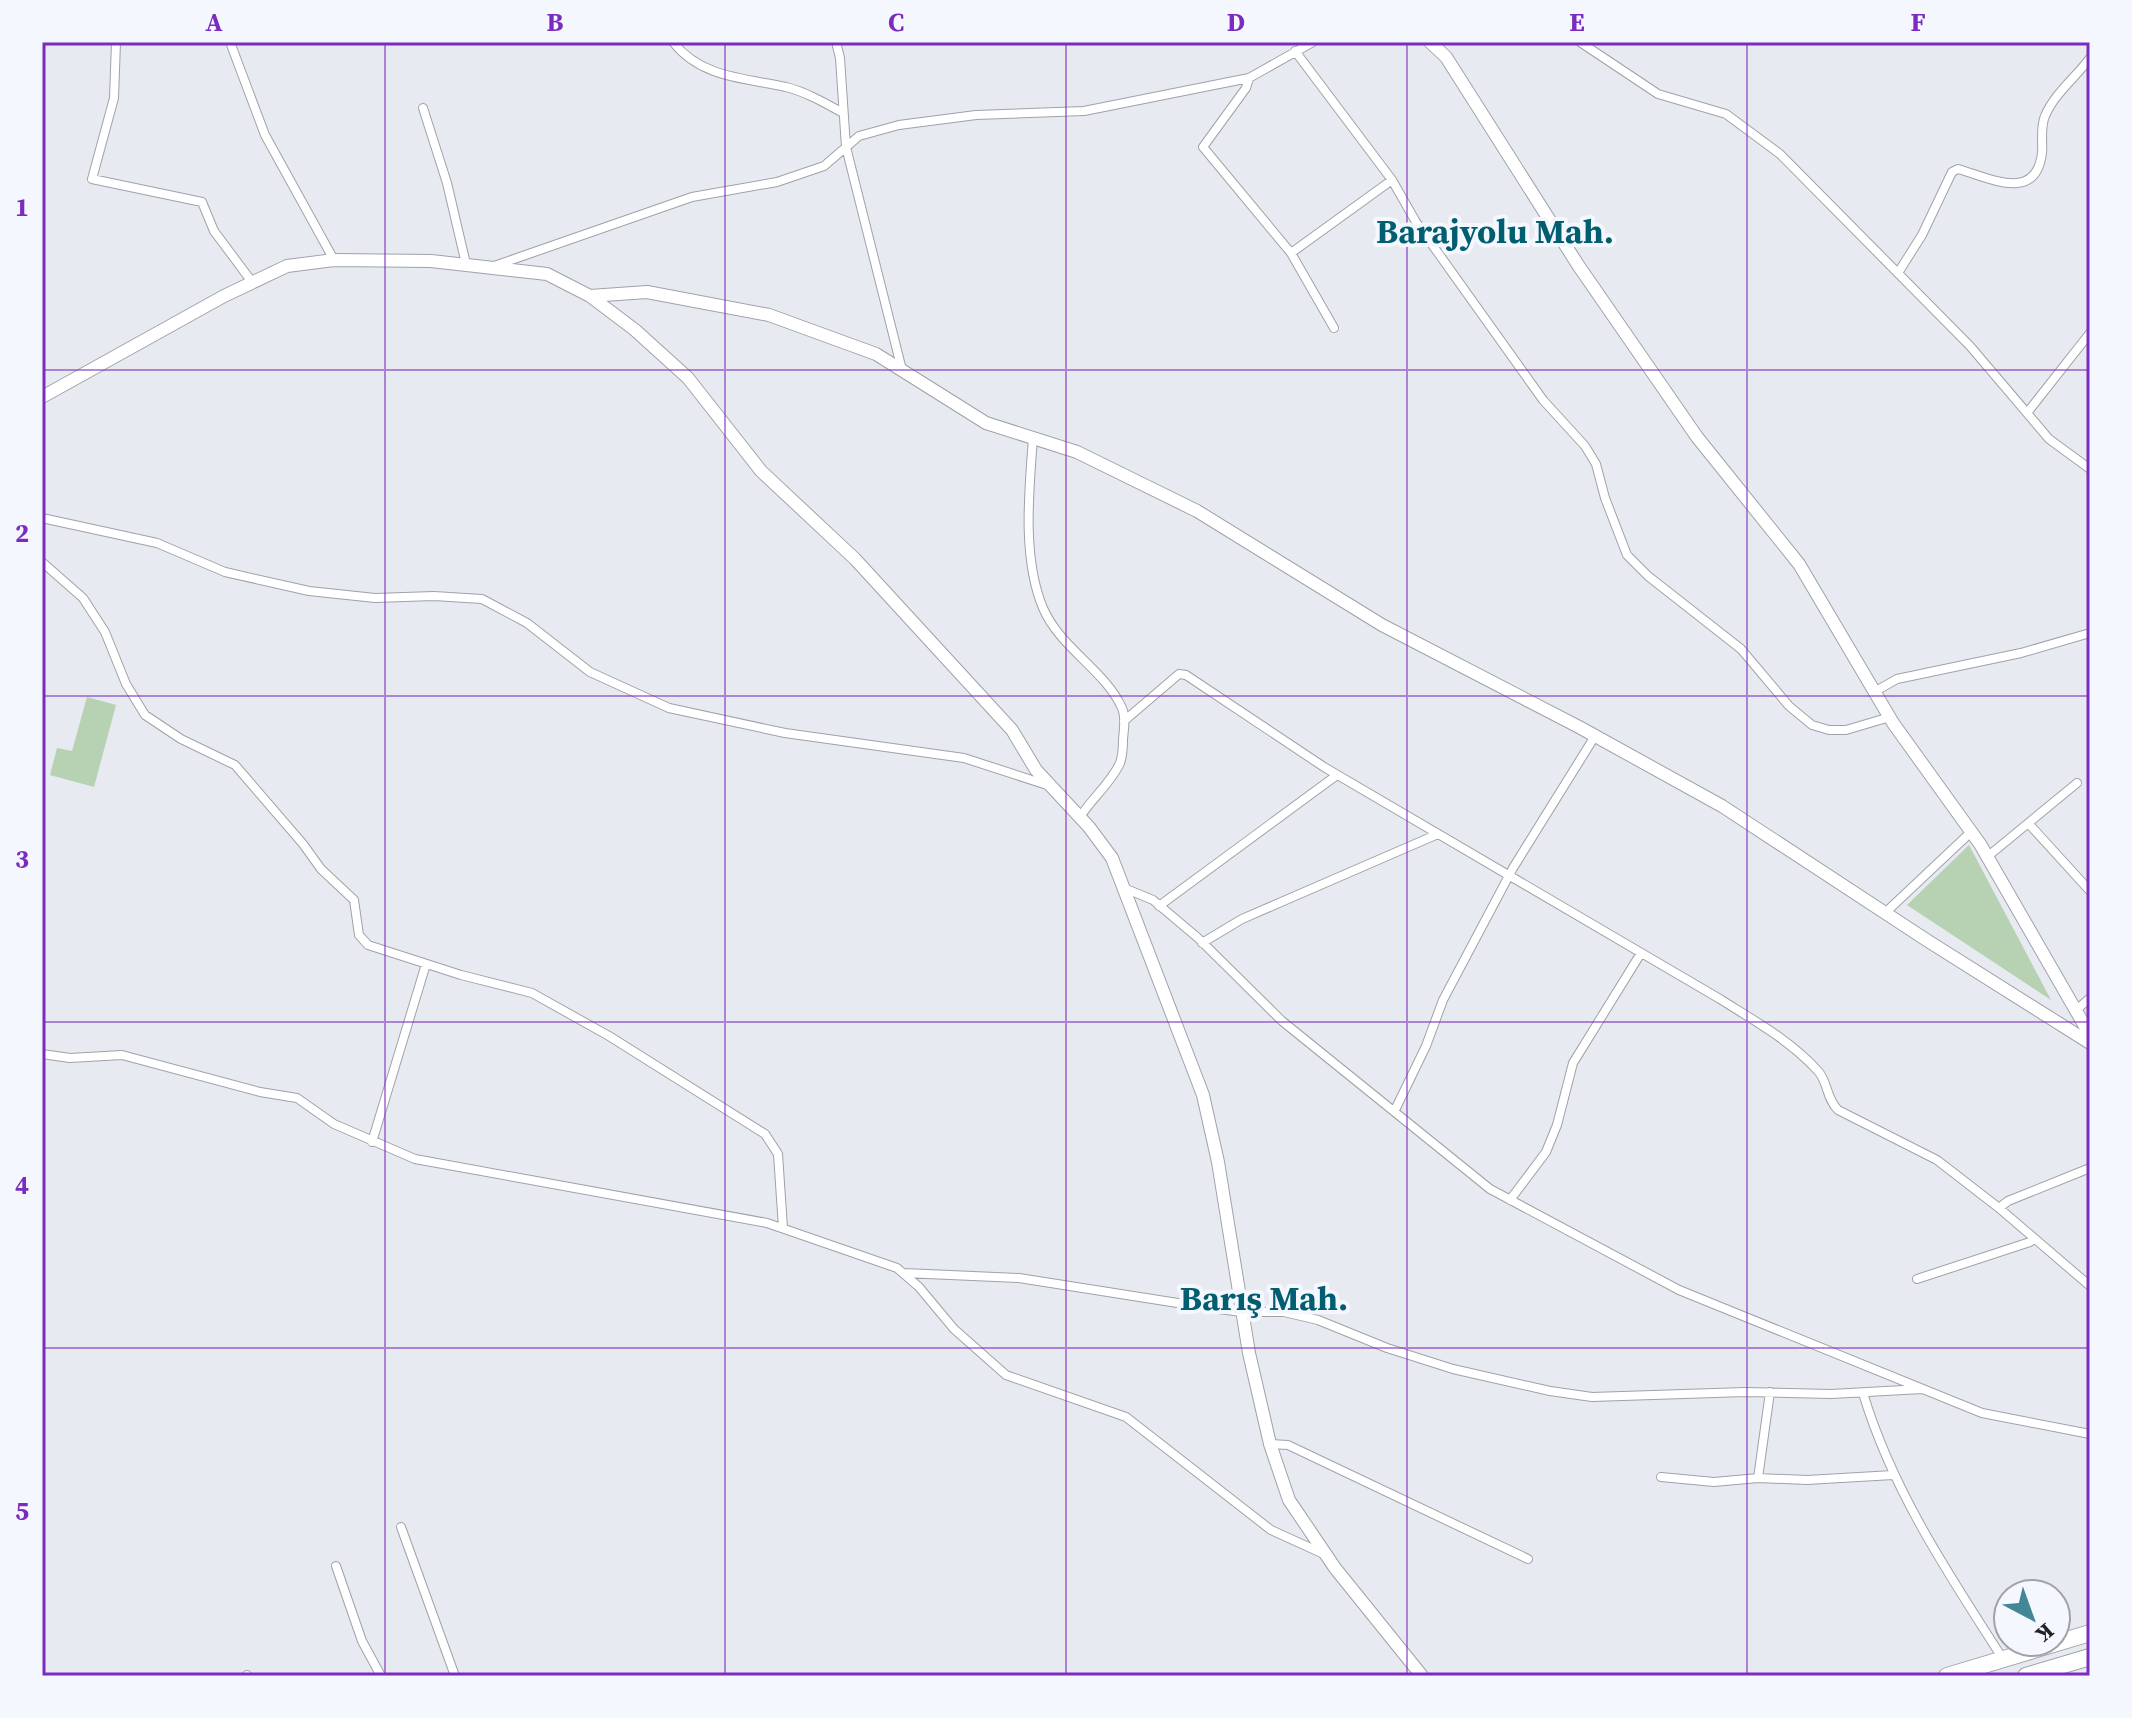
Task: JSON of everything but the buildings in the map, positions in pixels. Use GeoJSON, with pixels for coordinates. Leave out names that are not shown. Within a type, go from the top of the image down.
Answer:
{"type":"FeatureCollection","features":[{"type":"Feature","properties":{"kind":"highway"},"geometry":{"type":"LineString","coordinates":[[1947,1676],[2090,1633]]}},
{"type":"Feature","properties":{"kind":"highway"},"geometry":{"type":"LineString","coordinates":[[2026,1676],[2090,1657]]}},
{"type":"Feature","properties":{"kind":"street"},"geometry":{"type":"LineString","coordinates":[[116,42],[114,98],[92,179],[202,202],[214,231],[252,282]]}},
{"type":"Feature","properties":{"kind":"street"},"geometry":{"type":"LineString","coordinates":[[230,42],[265,135],[334,260]]}},
{"type":"Feature","properties":{"kind":"street"},"geometry":{"type":"LineString","coordinates":[[673,42],[698,66],[738,79],[788,88],[843,113]]}},
{"type":"Feature","properties":{"kind":"street"},"geometry":{"type":"LineString","coordinates":[[836,42],[840,58],[846,147],[902,370]]}},
{"type":"Feature","properties":{"kind":"street"},"geometry":{"type":"LineString","coordinates":[[493,267],[692,197],[777,182],[824,166],[859,136],[899,125],[976,115],[1084,111],[1249,78],[1313,42]]}},
{"type":"Feature","properties":{"kind":"street"},"geometry":{"type":"LineString","coordinates":[[1430,42],[1446,57],[1578,265],[1697,437],[1799,564],[1890,717],[1987,857],[2090,1035]]}},
{"type":"Feature","properties":{"kind":"street"},"geometry":{"type":"LineString","coordinates":[[1580,42],[1658,94],[1726,114],[1780,154],[1970,346],[2049,439],[2090,469]]}},
{"type":"Feature","properties":{"kind":"street"},"geometry":{"type":"LineString","coordinates":[[1295,51],[1392,180],[1416,222],[1543,400],[1585,446],[1596,464],[1605,498],[1627,555],[1648,576],[1741,649],[1789,706],[1812,725],[1829,730],[1846,730],[1890,717]]}},
{"type":"Feature","properties":{"kind":"street"},"geometry":{"type":"LineString","coordinates":[[1898,273],[1922,235],[1952,172],[1958,169],[2017,184],[2037,175],[2043,119],[2053,102],[2090,58]]}},
{"type":"Feature","properties":{"kind":"street"},"geometry":{"type":"LineString","coordinates":[[1249,78],[1246,88],[1203,147],[1291,253],[1334,328]]}},
{"type":"Feature","properties":{"kind":"street"},"geometry":{"type":"LineString","coordinates":[[423,108],[447,183],[466,264]]}},
{"type":"Feature","properties":{"kind":"street"},"geometry":{"type":"LineString","coordinates":[[1291,253],[1392,180]]}},
{"type":"Feature","properties":{"kind":"street"},"geometry":{"type":"LineString","coordinates":[[42,397],[252,282],[287,266],[334,260],[466,264],[547,274],[590,296],[635,330],[688,378],[761,471],[855,559],[1012,730],[1036,770],[1080,817],[1112,858],[1203,1095],[1218,1162],[1242,1312],[1270,1444],[1289,1500],[1327,1556],[1422,1676]]}},
{"type":"Feature","properties":{"kind":"street"},"geometry":{"type":"LineString","coordinates":[[590,296],[647,292],[769,315],[876,354],[986,423],[1077,452],[1197,511],[1382,625],[1722,806],[2090,1043]]}},
{"type":"Feature","properties":{"kind":"street"},"geometry":{"type":"LineString","coordinates":[[2027,413],[2090,333]]}},
{"type":"Feature","properties":{"kind":"street"},"geometry":{"type":"LineString","coordinates":[[1033,438],[1029,486],[1034,585],[1056,633],[1104,684],[1122,709],[1124,721],[1122,759],[1080,817]]}},
{"type":"Feature","properties":{"kind":"street"},"geometry":{"type":"LineString","coordinates":[[42,518],[157,543],[225,572],[309,591],[375,598],[434,596],[482,599],[527,623],[590,672],[669,708],[785,733],[964,758],[1051,786]]}},
{"type":"Feature","properties":{"kind":"street"},"geometry":{"type":"LineString","coordinates":[[42,562],[83,598],[105,632],[126,684],[145,715],[181,739],[235,765],[321,869],[354,900],[359,935],[368,945],[532,993],[609,1036],[765,1134],[778,1154],[783,1228]]}},
{"type":"Feature","properties":{"kind":"street"},"geometry":{"type":"LineString","coordinates":[[1874,692],[1897,679],[2021,653],[2090,633]]}},
{"type":"Feature","properties":{"kind":"street"},"geometry":{"type":"LineString","coordinates":[[1124,721],[1179,674],[1186,675],[1337,775],[1778,1036],[1818,1071],[1838,1110],[1928,1154],[1999,1208],[2090,1286]]}},
{"type":"Feature","properties":{"kind":"street"},"geometry":{"type":"LineString","coordinates":[[1395,1110],[1426,1046],[1443,1000],[1509,875],[1595,736]]}},
{"type":"Feature","properties":{"kind":"street"},"geometry":{"type":"LineString","coordinates":[[1159,906],[1337,775]]}},
{"type":"Feature","properties":{"kind":"street"},"geometry":{"type":"LineString","coordinates":[[1987,857],[2077,783]]}},
{"type":"Feature","properties":{"kind":"street"},"geometry":{"type":"LineString","coordinates":[[2029,824],[2090,891]]}},
{"type":"Feature","properties":{"kind":"street"},"geometry":{"type":"LineString","coordinates":[[1885,913],[1971,832]]}},
{"type":"Feature","properties":{"kind":"street"},"geometry":{"type":"LineString","coordinates":[[1202,943],[1242,919],[1438,834]]}},
{"type":"Feature","properties":{"kind":"street"},"geometry":{"type":"LineString","coordinates":[[1124,888],[1159,906],[1282,1021],[1490,1189],[1679,1290],[1982,1413],[2090,1434]]}},
{"type":"Feature","properties":{"kind":"street"},"geometry":{"type":"LineString","coordinates":[[1510,1200],[1546,1152],[1557,1125],[1573,1063],[1641,953]]}},
{"type":"Feature","properties":{"kind":"street"},"geometry":{"type":"LineString","coordinates":[[372,1142],[426,964]]}},
{"type":"Feature","properties":{"kind":"street"},"geometry":{"type":"LineString","coordinates":[[2075,1011],[2090,998]]}},
{"type":"Feature","properties":{"kind":"street"},"geometry":{"type":"LineString","coordinates":[[42,1054],[70,1058],[122,1055],[260,1092],[297,1098],[334,1124],[415,1159],[752,1220],[897,1268],[919,1287],[954,1329],[1006,1375],[1126,1417],[1271,1530],[1327,1556]]}},
{"type":"Feature","properties":{"kind":"street"},"geometry":{"type":"LineString","coordinates":[[1999,1208],[2008,1201],[2090,1168]]}},
{"type":"Feature","properties":{"kind":"street"},"geometry":{"type":"LineString","coordinates":[[1917,1279],[2030,1242],[2034,1238]]}},
{"type":"Feature","properties":{"kind":"street"},"geometry":{"type":"LineString","coordinates":[[903,1273],[1019,1278],[1242,1312],[1284,1312],[1318,1320],[1387,1348],[1453,1369],[1550,1391],[1592,1397],[1863,1393],[1926,1389]]}},
{"type":"Feature","properties":{"kind":"street"},"geometry":{"type":"LineString","coordinates":[[1758,1478],[1770,1392]]}},
{"type":"Feature","properties":{"kind":"street"},"geometry":{"type":"LineString","coordinates":[[1863,1393],[1875,1436],[1893,1475],[1955,1584],[2003,1659]]}},
{"type":"Feature","properties":{"kind":"street"},"geometry":{"type":"LineString","coordinates":[[1270,1444],[1288,1445],[1528,1559]]}},
{"type":"Feature","properties":{"kind":"street"},"geometry":{"type":"LineString","coordinates":[[1661,1477],[1714,1482],[1893,1475]]}},
{"type":"Feature","properties":{"kind":"street"},"geometry":{"type":"LineString","coordinates":[[401,1527],[455,1676]]}},
{"type":"Feature","properties":{"kind":"street"},"geometry":{"type":"LineString","coordinates":[[336,1566],[362,1641],[381,1676]]}},
{"type":"Feature","properties":{"kind":"green space"},"geometry":{"type":"Polygon","coordinates":[[[87,697],[116,705],[94,787],[50,775],[57,748],[72,751],[87,697]]]}},
{"type":"Feature","properties":{"kind":"green space"},"geometry":{"type":"Polygon","coordinates":[[[1969,845],[2051,1000],[1907,905],[1969,845]]]}},
{"type":"Feature","properties":{"kind":"district","name":"Barajyolu Mah."},"geometry":{"type":"Point","coordinates":[1495,231]}},
{"type":"Feature","properties":{"kind":"district","name":"Barış Mah."},"geometry":{"type":"Point","coordinates":[1264,1298]}}]}
